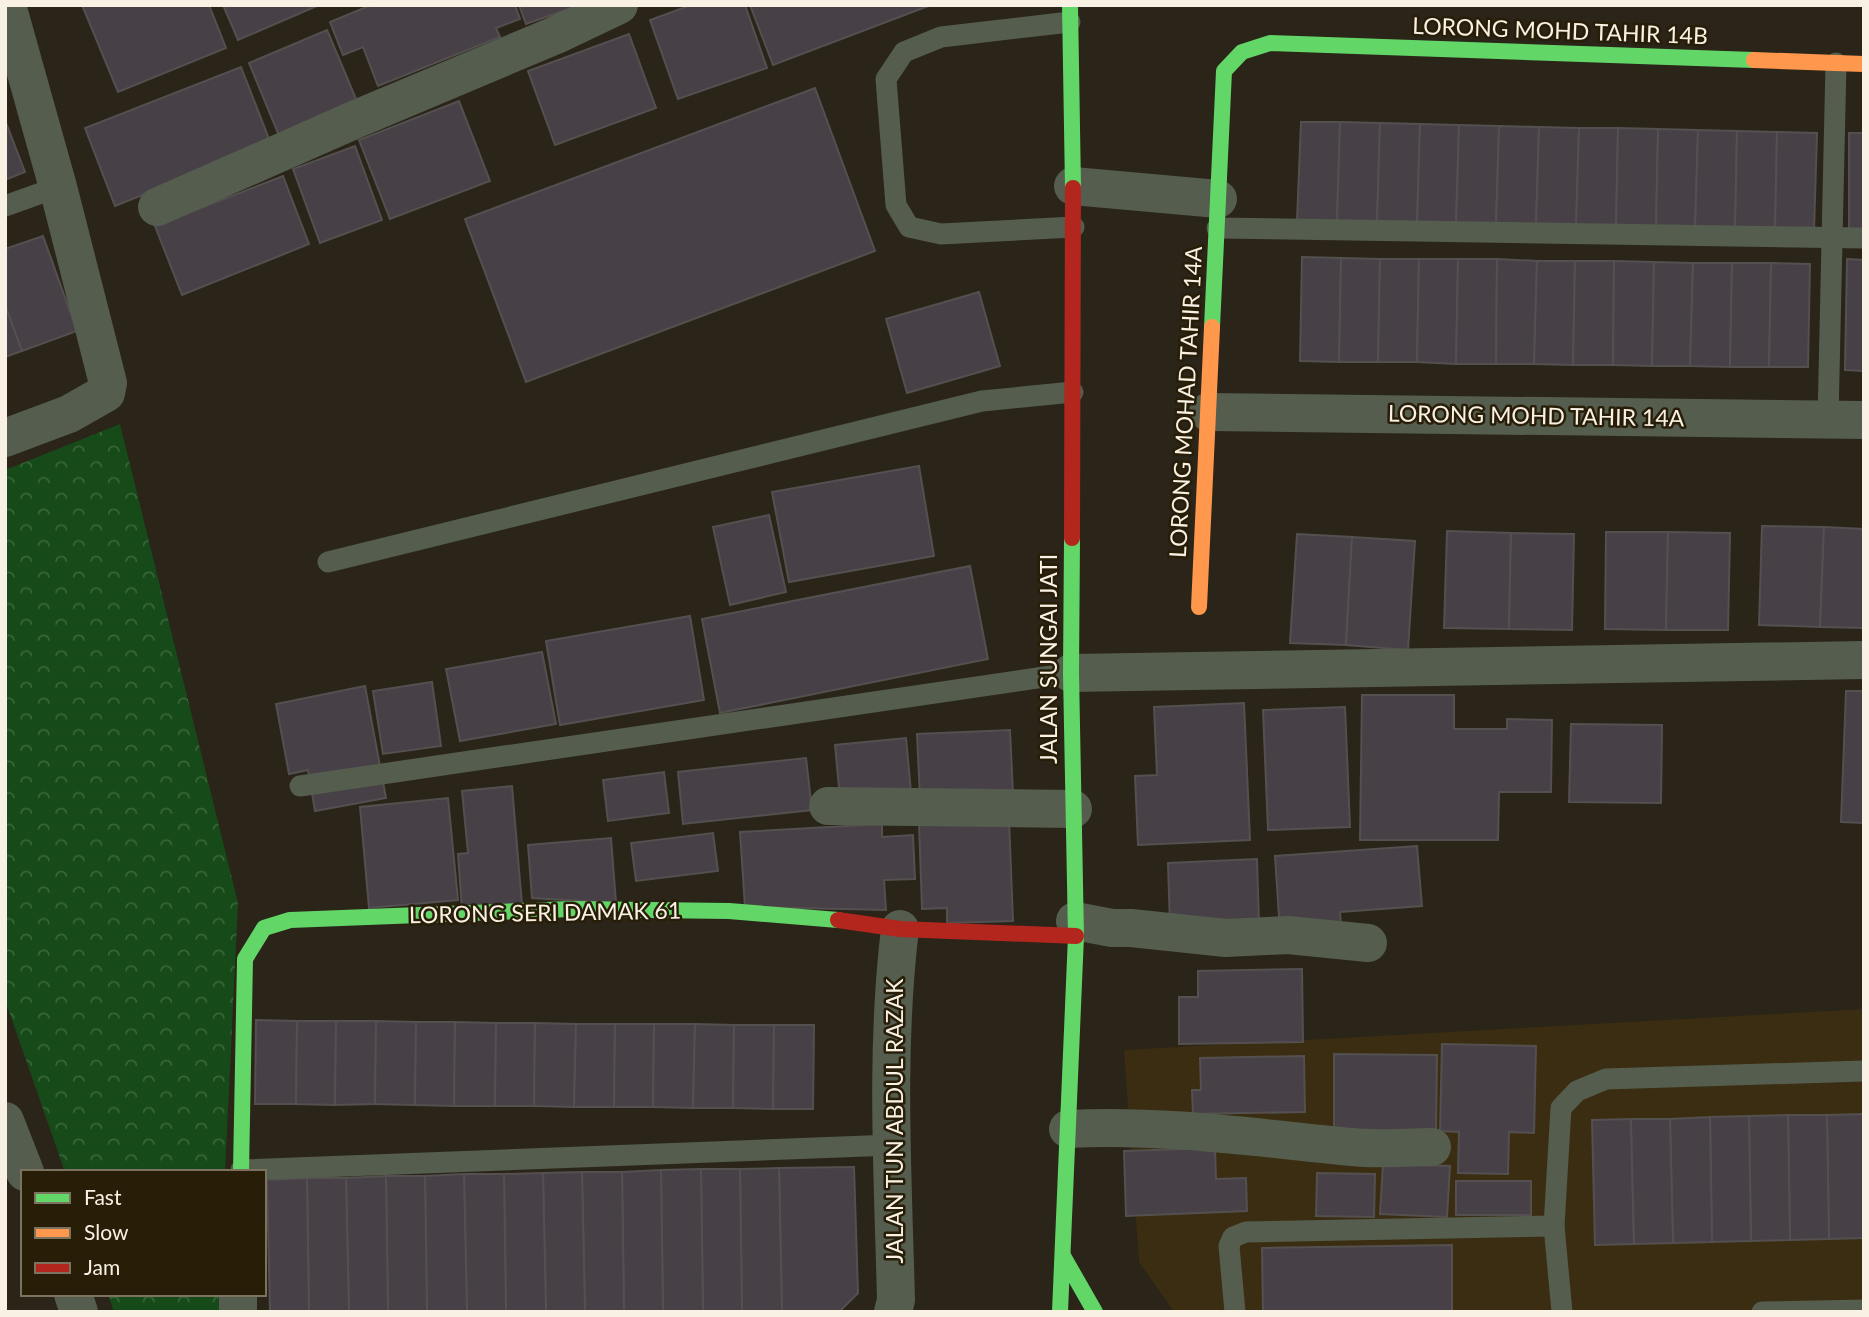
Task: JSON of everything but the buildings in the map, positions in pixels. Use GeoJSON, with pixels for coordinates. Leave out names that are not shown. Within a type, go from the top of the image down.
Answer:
{"type":"FeatureCollection","features":[{"type":"Feature","properties":{"kind":"street"},"geometry":{"type":"LineString","coordinates":[[5,438],[69,414],[106,393],[108,383],[58,187],[7,5]]}},
{"type":"Feature","properties":{"kind":"street"},"geometry":{"type":"LineString","coordinates":[[157,207],[620,5]]}},
{"type":"Feature","properties":{"kind":"street","name":"JALAN SUNGAI JATI"},"geometry":{"type":"LineString","coordinates":[[1060,1312],[1068,1129],[1099,928],[1073,809],[1086,672],[1073,392],[1074,227],[1070,14]]}},
{"type":"Feature","properties":{"kind":"street","name":"LORONG MOHD TAHIR 14B"},"geometry":{"type":"LineString","coordinates":[[1218,214],[1224,71],[1242,52],[1270,43],[1864,64]]}},
{"type":"Feature","properties":{"kind":"street"},"geometry":{"type":"LineString","coordinates":[[1073,186],[1161,194],[1218,214]]}},
{"type":"Feature","properties":{"kind":"street","name":"LORONG MOHAD TAHIR 14A"},"geometry":{"type":"LineString","coordinates":[[1199,607],[1218,214]]}},
{"type":"Feature","properties":{"kind":"street","name":"LORONG MOHD TAHIR 14A"},"geometry":{"type":"LineString","coordinates":[[1208,412],[1846,420]]}},
{"type":"Feature","properties":{"kind":"street"},"geometry":{"type":"LineString","coordinates":[[1086,672],[1864,660]]}},
{"type":"Feature","properties":{"kind":"street"},"geometry":{"type":"LineString","coordinates":[[828,807],[1073,809]]}},
{"type":"Feature","properties":{"kind":"street","name":"LORONG SERI DAMAK 61"},"geometry":{"type":"LineString","coordinates":[[241,1170],[245,959],[264,928],[290,920],[571,909],[729,911],[819,917],[900,929],[1099,928]]}},
{"type":"Feature","properties":{"kind":"street"},"geometry":{"type":"LineString","coordinates":[[1099,928],[1226,938],[1288,935],[1368,943]]}},
{"type":"Feature","properties":{"kind":"street","name":"JALAN TUN ABDUL RAZAK"},"geometry":{"type":"LineString","coordinates":[[893,1312],[896,1300],[892,1145],[893,984],[900,929]]}},
{"type":"Feature","properties":{"kind":"street"},"geometry":{"type":"LineString","coordinates":[[5,1121],[24,1170]]}},
{"type":"Feature","properties":{"kind":"street"},"geometry":{"type":"LineString","coordinates":[[1068,1129],[1125,1128],[1295,1139],[1354,1147],[1432,1147]]}},
{"type":"Feature","properties":{"kind":"street"},"geometry":{"type":"LineString","coordinates":[[1045,1290],[1063,1256]]}},
{"type":"Feature","properties":{"kind":"street"},"geometry":{"type":"LineString","coordinates":[[1063,1256],[1095,1312]]}},
{"type":"Feature","properties":{"kind":"lane"},"geometry":{"type":"LineString","coordinates":[[1070,14],[941,37],[904,52],[886,79],[896,205],[909,228],[941,234],[1074,227]]}},
{"type":"Feature","properties":{"kind":"lane"},"geometry":{"type":"LineString","coordinates":[[1836,63],[1832,238],[1846,420]]}},
{"type":"Feature","properties":{"kind":"lane"},"geometry":{"type":"LineString","coordinates":[[5,206],[58,187]]}},
{"type":"Feature","properties":{"kind":"lane"},"geometry":{"type":"LineString","coordinates":[[1218,214],[1864,238]]}},
{"type":"Feature","properties":{"kind":"lane"},"geometry":{"type":"LineString","coordinates":[[327,562],[982,401],[1073,392]]}},
{"type":"Feature","properties":{"kind":"lane"},"geometry":{"type":"LineString","coordinates":[[300,786],[1086,672]]}},
{"type":"Feature","properties":{"kind":"lane"},"geometry":{"type":"LineString","coordinates":[[1562,1312],[1554,1226],[1561,1108],[1577,1091],[1606,1079],[1864,1071]]}},
{"type":"Feature","properties":{"kind":"lane"},"geometry":{"type":"LineString","coordinates":[[266,1170],[892,1145]]}},
{"type":"Feature","properties":{"kind":"lane"},"geometry":{"type":"LineString","coordinates":[[1235,1312],[1229,1246],[1233,1237],[1246,1232],[1554,1226]]}},
{"type":"Feature","properties":{"kind":"lane"},"geometry":{"type":"LineString","coordinates":[[1762,1312],[1864,1310]]}},
{"type":"Feature","properties":{"kind":"shaded area"},"geometry":{"type":"Polygon","coordinates":[[[1864,1009],[1864,1312],[1174,1312],[1139,1262],[1124,1050],[1864,1009]]]}},
{"type":"Feature","properties":{"kind":"green space"},"geometry":{"type":"Polygon","coordinates":[[[120,424],[238,903],[225,1170],[64,1170],[5,1000],[5,470],[120,424]]]}},
{"type":"Feature","properties":{"kind":"green space"},"geometry":{"type":"Polygon","coordinates":[[[109,1296],[219,1296],[219,1312],[114,1312],[109,1296]]]}},
{"type":"Feature","properties":{"kind":"traffic: fast"},"geometry":{"type":"LineString","coordinates":[[1070,5],[1073,188]]}},
{"type":"Feature","properties":{"kind":"traffic: fast"},"geometry":{"type":"LineString","coordinates":[[1212,327],[1224,71],[1242,52],[1270,43],[1754,60]]}},
{"type":"Feature","properties":{"kind":"traffic: fast"},"geometry":{"type":"LineString","coordinates":[[1060,1312],[1076,936],[1071,673],[1072,538]]}},
{"type":"Feature","properties":{"kind":"traffic: fast"},"geometry":{"type":"LineString","coordinates":[[241,1170],[245,959],[264,928],[290,920],[571,909],[729,911],[838,920]]}},
{"type":"Feature","properties":{"kind":"traffic: fast"},"geometry":{"type":"LineString","coordinates":[[1063,1256],[1095,1312]]}},
{"type":"Feature","properties":{"kind":"traffic: slow"},"geometry":{"type":"LineString","coordinates":[[1754,60],[1864,64]]}},
{"type":"Feature","properties":{"kind":"traffic: slow"},"geometry":{"type":"LineString","coordinates":[[1199,607],[1212,327]]}},
{"type":"Feature","properties":{"kind":"traffic: jam"},"geometry":{"type":"LineString","coordinates":[[1072,538],[1073,188]]}},
{"type":"Feature","properties":{"kind":"traffic: jam"},"geometry":{"type":"LineString","coordinates":[[838,920],[900,929],[1076,936]]}}]}
